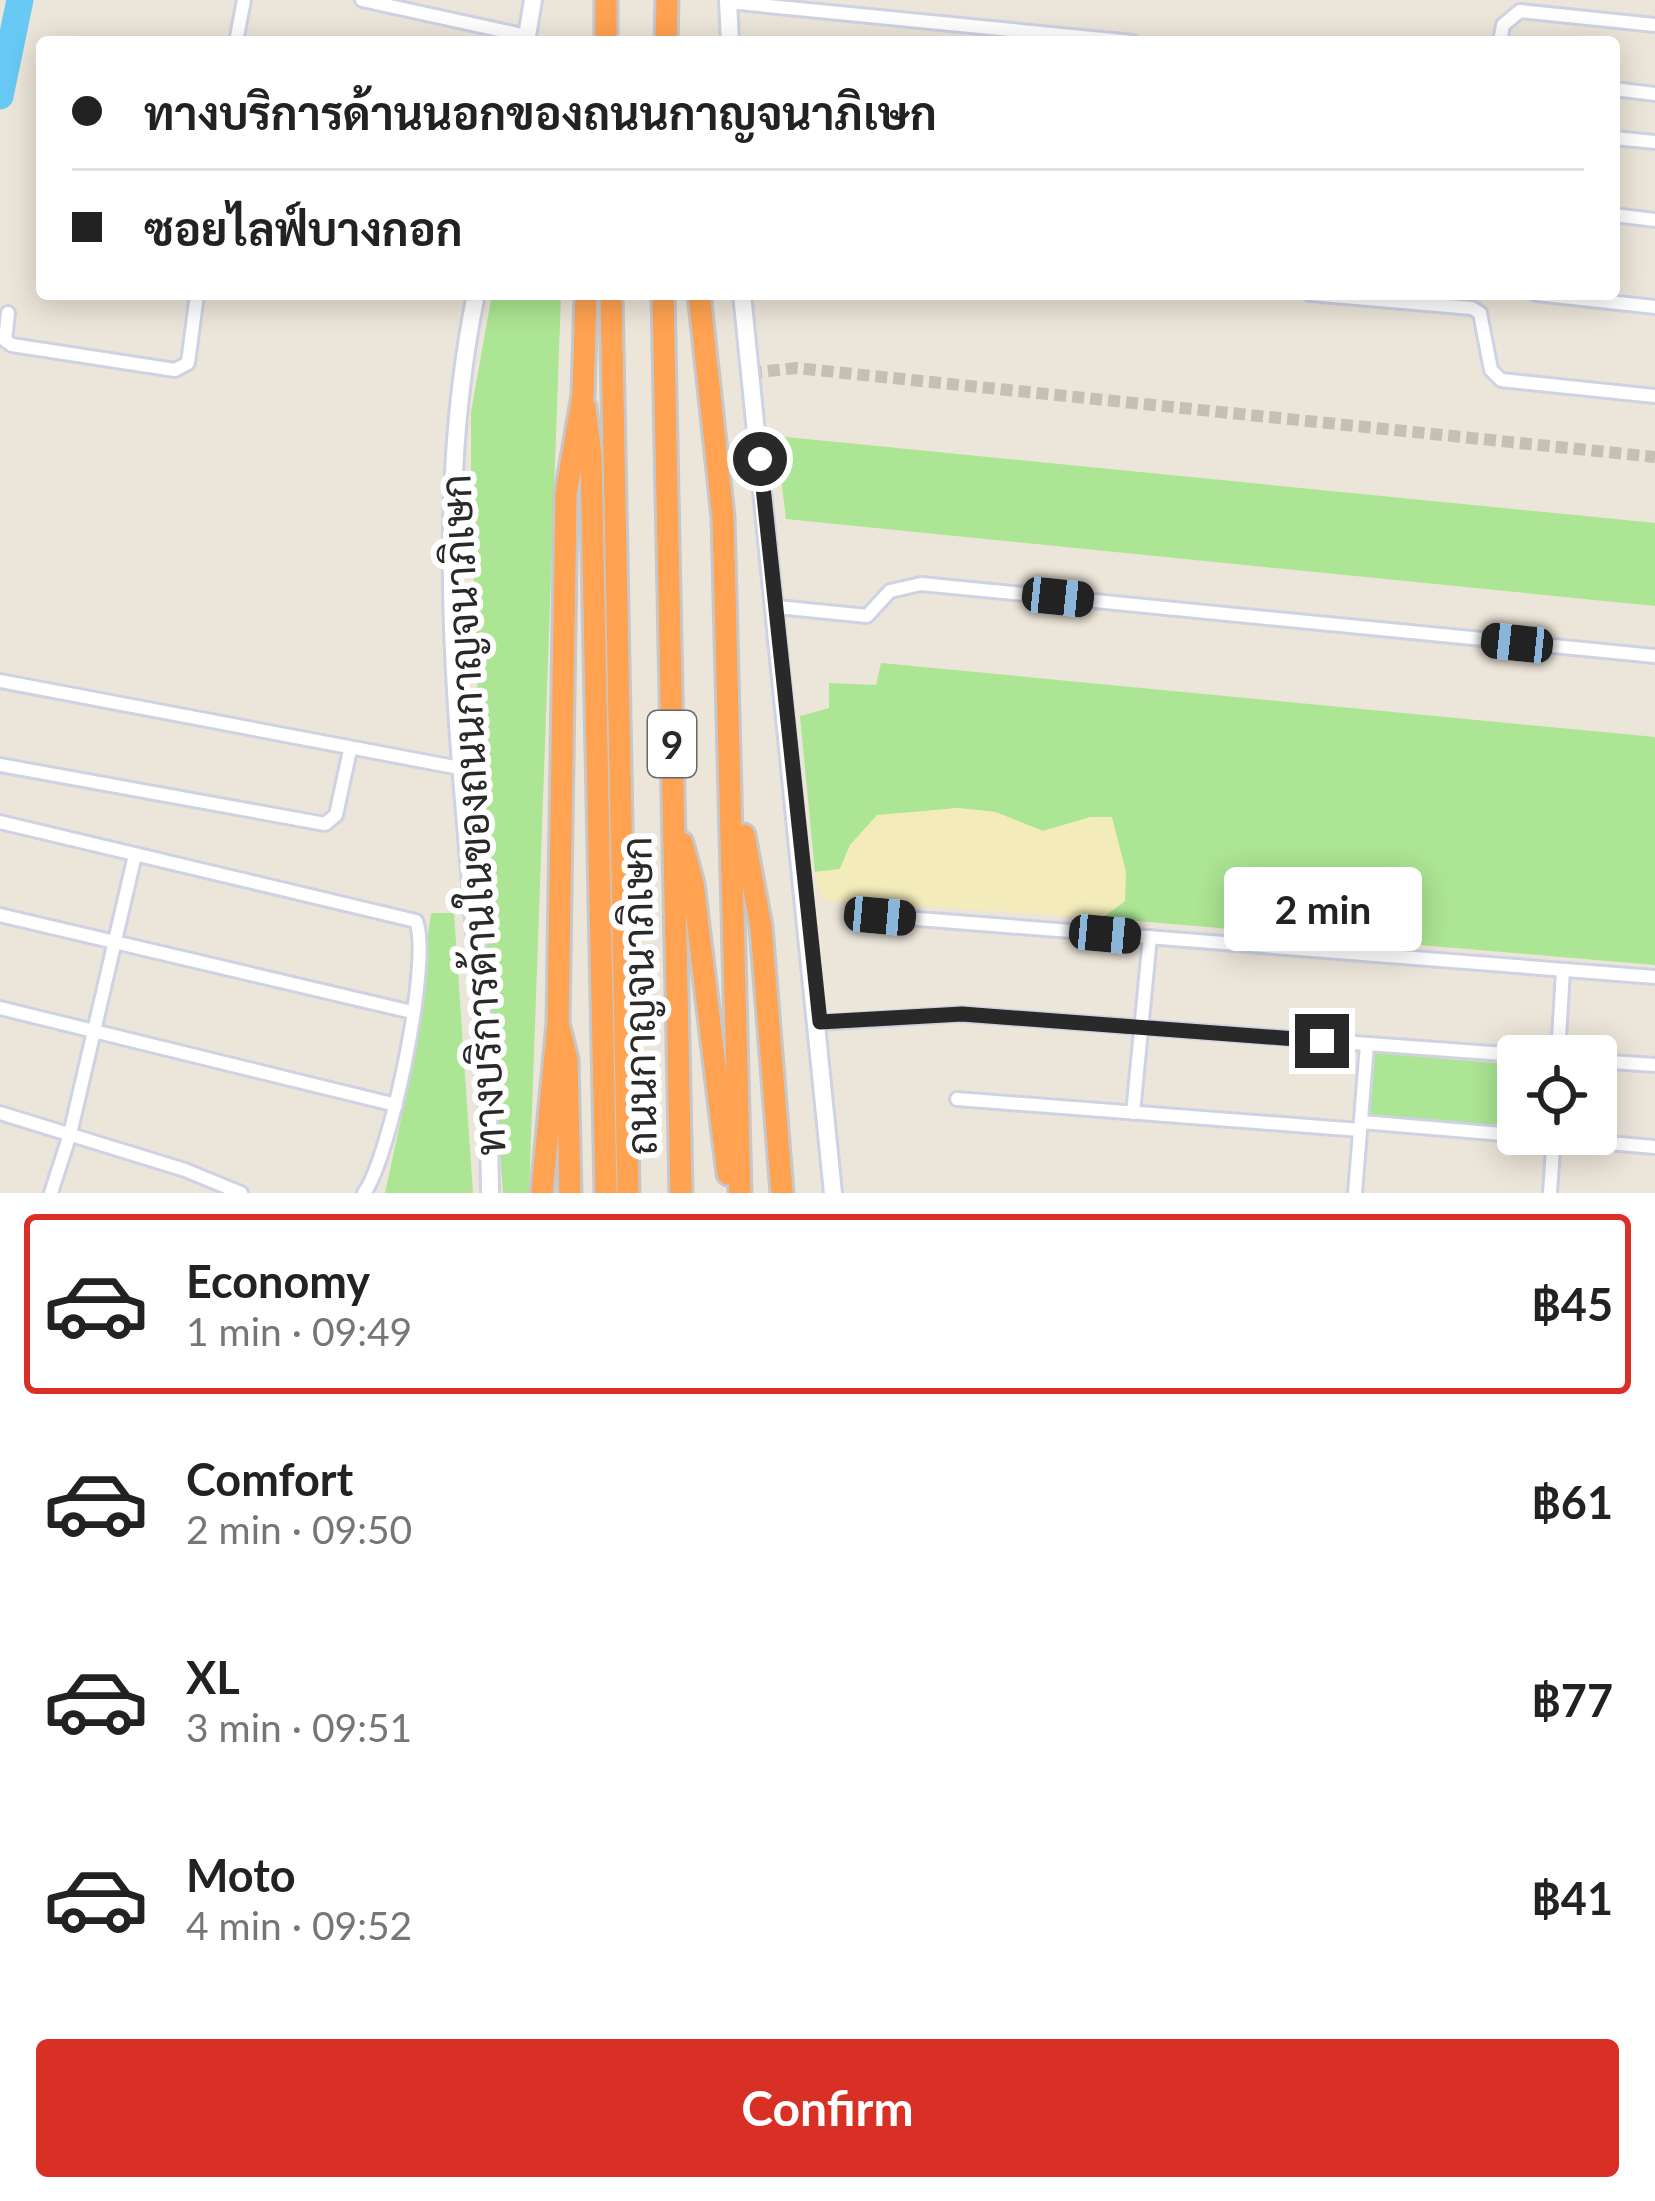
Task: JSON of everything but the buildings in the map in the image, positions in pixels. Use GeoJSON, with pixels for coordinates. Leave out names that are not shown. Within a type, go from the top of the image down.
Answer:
{"type":"FeatureCollection","features":[{"type":"Feature","properties":{"kind":"highway"},"geometry":{"type":"LineString","coordinates":[[605,0],[606,36]]}},
{"type":"Feature","properties":{"kind":"highway"},"geometry":{"type":"LineString","coordinates":[[667,3],[670,36]]}},
{"type":"Feature","properties":{"kind":"highway"},"geometry":{"type":"LineString","coordinates":[[542,1193],[558,1023],[566,494],[583,395],[586,300]]}},
{"type":"Feature","properties":{"kind":"highway","name":"ถนนกาญจนาภิเษก"},"geometry":{"type":"LineString","coordinates":[[611,300],[628,1193]]}},
{"type":"Feature","properties":{"kind":"highway","name":"ถนนกาญจนาภิเษก"},"geometry":{"type":"LineString","coordinates":[[663,300],[681,1193]]}},
{"type":"Feature","properties":{"kind":"highway"},"geometry":{"type":"LineString","coordinates":[[700,300],[723,517],[740,1193]]}},
{"type":"Feature","properties":{"kind":"highway"},"geometry":{"type":"LineString","coordinates":[[583,395],[591,456],[606,1193]]}},
{"type":"Feature","properties":{"kind":"highway"},"geometry":{"type":"LineString","coordinates":[[732,769],[760,927],[778,1193]]}},
{"type":"Feature","properties":{"kind":"highway"},"geometry":{"type":"LineString","coordinates":[[674,814],[693,884],[731,1193]]}},
{"type":"Feature","properties":{"kind":"highway"},"geometry":{"type":"LineString","coordinates":[[558,1023],[567,1060],[569,1193]]}},
{"type":"Feature","properties":{"kind":"main road"},"geometry":{"type":"LineString","coordinates":[[527,36],[533,0]]}},
{"type":"Feature","properties":{"kind":"main road"},"geometry":{"type":"LineString","coordinates":[[728,1],[730,36]]}},
{"type":"Feature","properties":{"kind":"main road","name":"ทางบริการด้านในของถนนกาญจนาภิเษก"},"geometry":{"type":"LineString","coordinates":[[475,300],[458,403],[453,482],[490,1193]]}},
{"type":"Feature","properties":{"kind":"main road"},"geometry":{"type":"LineString","coordinates":[[743,300],[820,1022],[833,1193]]}},
{"type":"Feature","properties":{"kind":"street"},"geometry":{"type":"LineString","coordinates":[[237,36],[244,0]]}},
{"type":"Feature","properties":{"kind":"street"},"geometry":{"type":"LineString","coordinates":[[362,0],[514,36]]}},
{"type":"Feature","properties":{"kind":"street"},"geometry":{"type":"LineString","coordinates":[[728,1],[1073,36]]}},
{"type":"Feature","properties":{"kind":"street"},"geometry":{"type":"LineString","coordinates":[[1501,36],[1503,25],[1520,11],[1655,25]]}},
{"type":"Feature","properties":{"kind":"street"},"geometry":{"type":"LineString","coordinates":[[1620,90],[1655,94]]}},
{"type":"Feature","properties":{"kind":"street"},"geometry":{"type":"LineString","coordinates":[[1620,139],[1655,142]]}},
{"type":"Feature","properties":{"kind":"street"},"geometry":{"type":"LineString","coordinates":[[1620,216],[1655,220]]}},
{"type":"Feature","properties":{"kind":"street"},"geometry":{"type":"LineString","coordinates":[[8,313],[5,340],[12,346],[175,370],[188,363],[196,300]]}},
{"type":"Feature","properties":{"kind":"street"},"geometry":{"type":"LineString","coordinates":[[1379,300],[1472,308],[1483,322],[1491,370],[1501,380],[1655,396]]}},
{"type":"Feature","properties":{"kind":"street"},"geometry":{"type":"LineString","coordinates":[[1591,300],[1655,307]]}},
{"type":"Feature","properties":{"kind":"street"},"geometry":{"type":"LineString","coordinates":[[777,607],[867,616],[890,591],[921,584],[1655,656]]}},
{"type":"Feature","properties":{"kind":"street"},"geometry":{"type":"LineString","coordinates":[[0,681],[465,769]]}},
{"type":"Feature","properties":{"kind":"street"},"geometry":{"type":"LineString","coordinates":[[0,765],[325,824],[336,815],[350,750]]}},
{"type":"Feature","properties":{"kind":"street"},"geometry":{"type":"LineString","coordinates":[[0,822],[416,921],[412,1012],[396,1106],[373,1180],[364,1193]]}},
{"type":"Feature","properties":{"kind":"street"},"geometry":{"type":"LineString","coordinates":[[51,1193],[70,1134],[135,855]]}},
{"type":"Feature","properties":{"kind":"street"},"geometry":{"type":"LineString","coordinates":[[0,915],[412,1012]]}},
{"type":"Feature","properties":{"kind":"street"},"geometry":{"type":"LineString","coordinates":[[880,916],[1655,977]]}},
{"type":"Feature","properties":{"kind":"street"},"geometry":{"type":"LineString","coordinates":[[1133,1113],[1150,937]]}},
{"type":"Feature","properties":{"kind":"street"},"geometry":{"type":"LineString","coordinates":[[1559,1035],[1564,970]]}},
{"type":"Feature","properties":{"kind":"street"},"geometry":{"type":"LineString","coordinates":[[0,1008],[396,1106]]}},
{"type":"Feature","properties":{"kind":"street"},"geometry":{"type":"LineString","coordinates":[[820,1022],[962,1014],[1497,1054]]}},
{"type":"Feature","properties":{"kind":"street"},"geometry":{"type":"LineString","coordinates":[[1354,1193],[1367,1045]]}},
{"type":"Feature","properties":{"kind":"street"},"geometry":{"type":"LineString","coordinates":[[1617,1062],[1655,1065]]}},
{"type":"Feature","properties":{"kind":"street"},"geometry":{"type":"LineString","coordinates":[[956,1099],[1497,1134]]}},
{"type":"Feature","properties":{"kind":"street"},"geometry":{"type":"LineString","coordinates":[[0,1113],[241,1193]]}},
{"type":"Feature","properties":{"kind":"street"},"geometry":{"type":"LineString","coordinates":[[1617,1143],[1655,1147]]}},
{"type":"Feature","properties":{"kind":"street"},"geometry":{"type":"LineString","coordinates":[[1550,1193],[1553,1155]]}},
{"type":"Feature","properties":{"kind":"green space"},"geometry":{"type":"Polygon","coordinates":[[[491,300],[561,300],[529,1193],[503,1193],[488,977],[471,412],[491,300]]]}},
{"type":"Feature","properties":{"kind":"green space"},"geometry":{"type":"Polygon","coordinates":[[[776,436],[1655,523],[1655,606],[786,519],[776,436]]]}},
{"type":"Feature","properties":{"kind":"green space"},"geometry":{"type":"Polygon","coordinates":[[[881,663],[1655,737],[1655,965],[1102,918],[1125,901],[1091,817],[1043,831],[995,812],[958,808],[878,816],[850,845],[840,869],[815,872],[800,716],[829,708],[829,683],[876,685],[881,663]]]}},
{"type":"Feature","properties":{"kind":"green space"},"geometry":{"type":"Polygon","coordinates":[[[431,913],[454,913],[473,1193],[385,1193],[406,1096],[431,913]]]}},
{"type":"Feature","properties":{"kind":"green space"},"geometry":{"type":"Polygon","coordinates":[[[1375,1053],[1497,1063],[1497,1127],[1368,1117],[1375,1053]]]}},
{"type":"Feature","properties":{"kind":"sand"},"geometry":{"type":"Polygon","coordinates":[[[958,808],[995,812],[1043,831],[1091,817],[1112,817],[1126,872],[1125,901],[1102,918],[821,900],[815,872],[840,869],[850,845],[877,815],[958,808]]]}},
{"type":"Feature","properties":{"kind":"waterway"},"geometry":{"type":"LineString","coordinates":[[0,96],[20,0]]}},
{"type":"Feature","properties":{"kind":"tunnel"},"geometry":{"type":"LineString","coordinates":[[750,373],[796,368],[1655,457]]}},
{"type":"Feature","properties":{"kind":"route"},"geometry":{"type":"LineString","coordinates":[[760,459],[820,1022],[962,1014],[1322,1041]]}}]}
